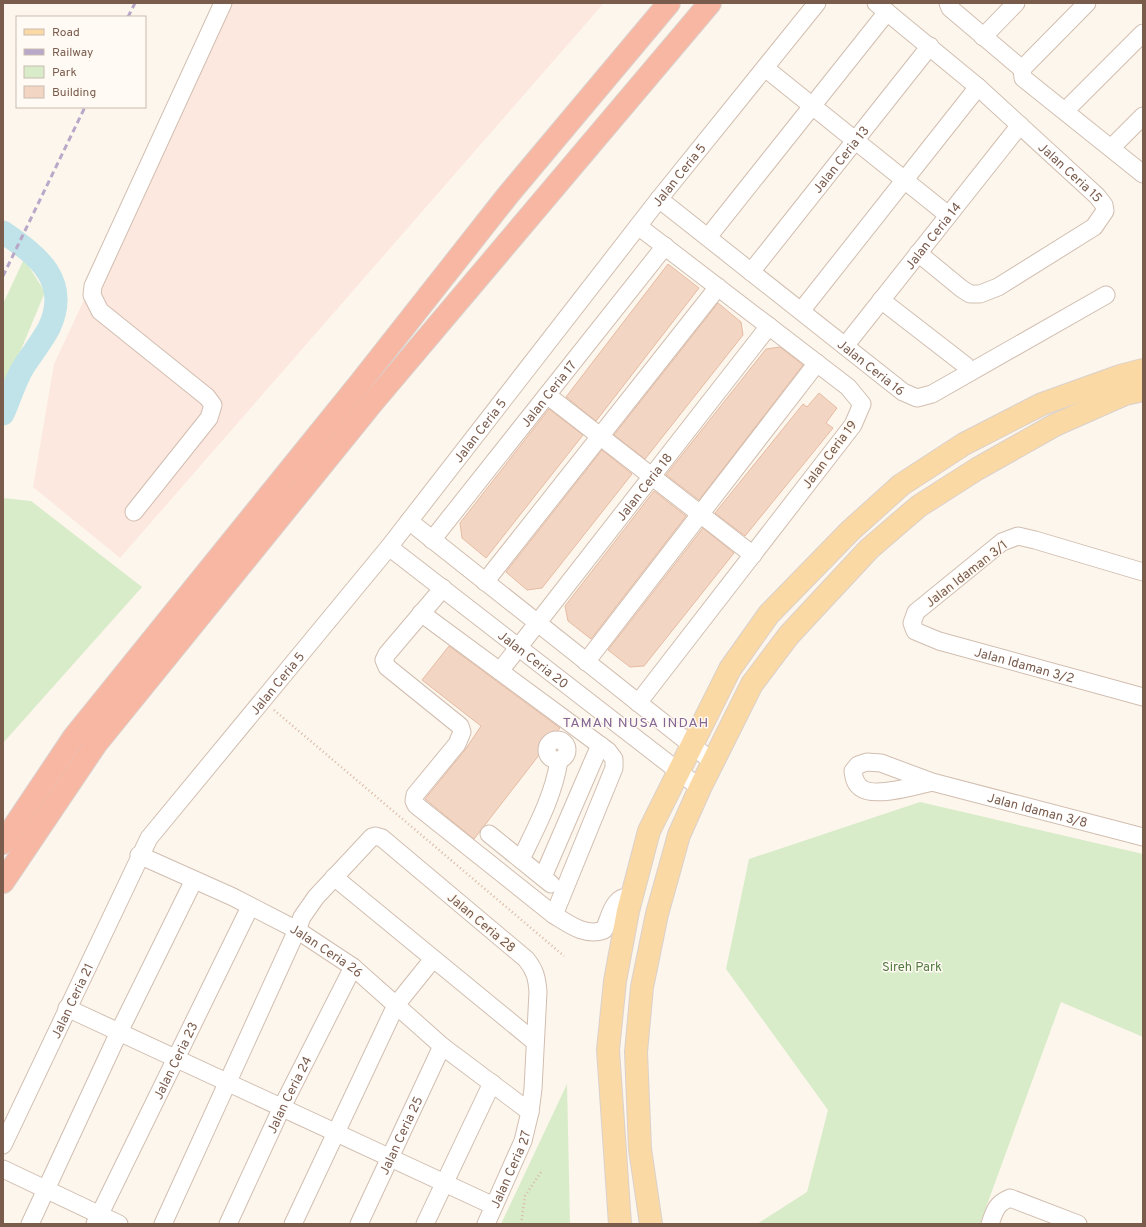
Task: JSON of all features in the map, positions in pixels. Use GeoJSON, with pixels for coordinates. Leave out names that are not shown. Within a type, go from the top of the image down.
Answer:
{"type":"FeatureCollection","features":[{"type":"Feature","properties":{"kind":"highway"},"geometry":{"type":"LineString","coordinates":[[3,843],[74,737],[360,383],[508,195],[669,3]]}},
{"type":"Feature","properties":{"kind":"highway"},"geometry":{"type":"LineString","coordinates":[[3,882],[96,744],[373,402],[710,3]]}},
{"type":"Feature","properties":{"kind":"main road"},"geometry":{"type":"LineString","coordinates":[[620,1224],[608,1050],[616,981],[632,896],[649,831],[730,669],[770,614],[850,530],[901,485],[964,444],[1042,404],[1143,370]]}},
{"type":"Feature","properties":{"kind":"main road"},"geometry":{"type":"LineString","coordinates":[[651,1224],[640,1149],[636,1052],[642,987],[657,914],[679,835],[700,788],[752,684],[789,635],[869,549],[919,506],[978,469],[1055,425],[1137,394]]}},
{"type":"Feature","properties":{"kind":"street"},"geometry":{"type":"LineString","coordinates":[[134,512],[209,418],[213,406],[207,396],[100,311],[92,295],[93,286],[223,3]]}},
{"type":"Feature","properties":{"kind":"street","name":"Jalan Ceria 5"},"geometry":{"type":"LineString","coordinates":[[139,855],[149,838],[389,547],[659,199],[817,3]]}},
{"type":"Feature","properties":{"kind":"street"},"geometry":{"type":"LineString","coordinates":[[948,3],[950,8],[1022,69],[1023,78],[1143,174]]}},
{"type":"Feature","properties":{"kind":"street"},"geometry":{"type":"LineString","coordinates":[[983,37],[1016,3]]}},
{"type":"Feature","properties":{"kind":"street"},"geometry":{"type":"LineString","coordinates":[[1022,69],[1087,3]]}},
{"type":"Feature","properties":{"kind":"street"},"geometry":{"type":"LineString","coordinates":[[708,237],[812,106],[882,7]]}},
{"type":"Feature","properties":{"kind":"street","name":"Jalan Ceria 15"},"geometry":{"type":"LineString","coordinates":[[882,7],[978,87],[1104,204],[1105,211],[1101,220],[1094,227],[998,287],[980,294],[970,294],[962,289],[918,254]]}},
{"type":"Feature","properties":{"kind":"street"},"geometry":{"type":"LineString","coordinates":[[1065,111],[1143,33]]}},
{"type":"Feature","properties":{"kind":"street","name":"Jalan Ceria 13"},"geometry":{"type":"LineString","coordinates":[[751,272],[930,46]]}},
{"type":"Feature","properties":{"kind":"street"},"geometry":{"type":"LineString","coordinates":[[765,68],[948,215]]}},
{"type":"Feature","properties":{"kind":"street"},"geometry":{"type":"LineString","coordinates":[[801,311],[978,87]]}},
{"type":"Feature","properties":{"kind":"street"},"geometry":{"type":"LineString","coordinates":[[1111,148],[1143,116]]}},
{"type":"Feature","properties":{"kind":"street","name":"Jalan Ceria 14"},"geometry":{"type":"LineString","coordinates":[[845,346],[1020,125]]}},
{"type":"Feature","properties":{"kind":"street","name":"Jalan Ceria 16"},"geometry":{"type":"LineString","coordinates":[[659,199],[903,392],[917,398],[932,394],[1106,295]]}},
{"type":"Feature","properties":{"kind":"street","name":"Jalan Ceria 19"},"geometry":{"type":"LineString","coordinates":[[638,226],[817,363],[856,395],[862,404],[853,425],[638,703]]}},
{"type":"Feature","properties":{"kind":"street","name":"Jalan Ceria 17"},"geometry":{"type":"LineString","coordinates":[[432,540],[665,246]]}},
{"type":"Feature","properties":{"kind":"street"},"geometry":{"type":"LineString","coordinates":[[485,582],[718,287]]}},
{"type":"Feature","properties":{"kind":"street"},"geometry":{"type":"LineString","coordinates":[[881,300],[964,365],[970,372]]}},
{"type":"Feature","properties":{"kind":"street","name":"Jalan Ceria 18"},"geometry":{"type":"LineString","coordinates":[[500,671],[769,326]]}},
{"type":"Feature","properties":{"kind":"street"},"geometry":{"type":"LineString","coordinates":[[586,662],[817,363]]}},
{"type":"Feature","properties":{"kind":"street"},"geometry":{"type":"LineString","coordinates":[[547,395],[753,555]]}},
{"type":"Feature","properties":{"kind":"street"},"geometry":{"type":"LineString","coordinates":[[409,521],[713,762]]}},
{"type":"Feature","properties":{"kind":"street","name":"Jalan Idaman 3/1"},"geometry":{"type":"LineString","coordinates":[[912,623],[916,612],[1002,542],[1018,536],[1143,572]]}},
{"type":"Feature","properties":{"kind":"street","name":"Jalan Ceria 20"},"geometry":{"type":"LineString","coordinates":[[389,547],[700,788]]}},
{"type":"Feature","properties":{"kind":"street"},"geometry":{"type":"LineString","coordinates":[[443,588],[387,654],[384,660],[387,668],[460,726],[462,732],[457,744],[415,795],[414,801],[416,805],[554,915],[578,930],[596,933],[604,930],[614,904],[619,898],[632,896]]}},
{"type":"Feature","properties":{"kind":"street"},"geometry":{"type":"LineString","coordinates":[[421,613],[608,751],[614,759],[614,768],[554,915]]}},
{"type":"Feature","properties":{"kind":"street","name":"Jalan Idaman 3/2"},"geometry":{"type":"LineString","coordinates":[[912,623],[915,631],[939,641],[1143,697]]}},
{"type":"Feature","properties":{"kind":"street"},"geometry":{"type":"LineString","coordinates":[[521,859],[550,795],[559,760],[566,755],[567,745],[577,728]]}},
{"type":"Feature","properties":{"kind":"street"},"geometry":{"type":"LineString","coordinates":[[544,877],[600,745]]}},
{"type":"Feature","properties":{"kind":"street","name":"Jalan Idaman 3/8"},"geometry":{"type":"LineString","coordinates":[[932,782],[1143,837]]}},
{"type":"Feature","properties":{"kind":"street"},"geometry":{"type":"LineString","coordinates":[[489,834],[563,893]]}},
{"type":"Feature","properties":{"kind":"street","name":"Jalan Ceria 28"},"geometry":{"type":"LineString","coordinates":[[163,1224],[302,917],[316,897],[334,877],[369,839],[375,836],[382,838],[516,950],[533,968],[538,992],[530,1112]]}},
{"type":"Feature","properties":{"kind":"street","name":"Jalan Ceria 26"},"geometry":{"type":"LineString","coordinates":[[139,855],[250,906],[297,930],[353,967],[442,1046],[492,1083]]}},
{"type":"Feature","properties":{"kind":"street","name":"Jalan Ceria 21"},"geometry":{"type":"LineString","coordinates":[[3,1145],[139,855]]}},
{"type":"Feature","properties":{"kind":"street"},"geometry":{"type":"LineString","coordinates":[[334,877],[535,1042]]}},
{"type":"Feature","properties":{"kind":"street"},"geometry":{"type":"LineString","coordinates":[[30,1224],[119,1032],[194,880]]}},
{"type":"Feature","properties":{"kind":"street","name":"Jalan Ceria 23"},"geometry":{"type":"LineString","coordinates":[[97,1219],[250,906]]}},
{"type":"Feature","properties":{"kind":"street"},"geometry":{"type":"LineString","coordinates":[[293,1224],[396,1005],[433,959]]}},
{"type":"Feature","properties":{"kind":"street","name":"Jalan Ceria 24"},"geometry":{"type":"LineString","coordinates":[[228,1224],[282,1107],[353,967]]}},
{"type":"Feature","properties":{"kind":"street"},"geometry":{"type":"LineString","coordinates":[[67,1008],[494,1206]]}},
{"type":"Feature","properties":{"kind":"street","name":"Jalan Ceria 25"},"geometry":{"type":"LineString","coordinates":[[359,1224],[442,1046]]}},
{"type":"Feature","properties":{"kind":"street"},"geometry":{"type":"LineString","coordinates":[[425,1224],[492,1083],[530,1112]]}},
{"type":"Feature","properties":{"kind":"street","name":"Jalan Ceria 27"},"geometry":{"type":"LineString","coordinates":[[486,1224],[523,1141],[530,1112]]}},
{"type":"Feature","properties":{"kind":"street"},"geometry":{"type":"LineString","coordinates":[[3,1169],[97,1219],[119,1224]]}},
{"type":"Feature","properties":{"kind":"street"},"geometry":{"type":"LineString","coordinates":[[990,1224],[994,1212],[1000,1202],[1010,1198],[1078,1224]]}},
{"type":"Feature","properties":{"kind":"path"},"geometry":{"type":"LineString","coordinates":[[263,700],[564,956]]}},
{"type":"Feature","properties":{"kind":"path"},"geometry":{"type":"LineString","coordinates":[[521,1224],[525,1196],[541,1172]]}},
{"type":"Feature","properties":{"kind":"shaded area"},"geometry":{"type":"Polygon","coordinates":[[[223,3],[604,3],[120,558],[33,487],[54,364],[223,3]]]}},
{"type":"Feature","properties":{"kind":"green space"},"geometry":{"type":"Polygon","coordinates":[[[24,259],[45,292],[3,393],[3,304],[24,259]]]}},
{"type":"Feature","properties":{"kind":"green space"},"geometry":{"type":"Polygon","coordinates":[[[3,498],[31,501],[142,587],[3,743],[3,498]]]}},
{"type":"Feature","properties":{"kind":"green space","name":"Sireh Park"},"geometry":{"type":"Polygon","coordinates":[[[920,802],[1143,854],[1143,1037],[1061,1002],[980,1224],[757,1224],[807,1192],[828,1110],[726,969],[749,859],[920,802]]]}},
{"type":"Feature","properties":{"kind":"green space"},"geometry":{"type":"Polygon","coordinates":[[[567,1084],[570,1224],[501,1224],[567,1084]]]}},
{"type":"Feature","properties":{"kind":"building"},"geometry":{"type":"Polygon","coordinates":[[[668,264],[699,288],[596,421],[566,397],[668,264]]]}},
{"type":"Feature","properties":{"kind":"building"},"geometry":{"type":"Polygon","coordinates":[[[718,303],[741,322],[743,335],[645,459],[614,435],[718,303]]]}},
{"type":"Feature","properties":{"kind":"building"},"geometry":{"type":"Polygon","coordinates":[[[780,347],[803,365],[699,500],[666,475],[766,349],[780,347]]]}},
{"type":"Feature","properties":{"kind":"building"},"geometry":{"type":"Polygon","coordinates":[[[819,393],[837,408],[826,423],[833,428],[745,536],[715,513],[803,404],[807,407],[819,393]]]}},
{"type":"Feature","properties":{"kind":"building"},"geometry":{"type":"Polygon","coordinates":[[[549,409],[583,435],[486,558],[462,538],[460,523],[549,409]]]}},
{"type":"Feature","properties":{"kind":"building"},"geometry":{"type":"Polygon","coordinates":[[[602,450],[632,474],[542,588],[527,590],[506,572],[602,450]]]}},
{"type":"Feature","properties":{"kind":"building"},"geometry":{"type":"Polygon","coordinates":[[[654,491],[686,516],[591,639],[568,621],[565,606],[654,491]]]}},
{"type":"Feature","properties":{"kind":"building"},"geometry":{"type":"Polygon","coordinates":[[[703,528],[734,553],[644,666],[630,667],[608,650],[703,528]]]}},
{"type":"Feature","properties":{"kind":"building"},"geometry":{"type":"Polygon","coordinates":[[[449,646],[560,728],[474,839],[425,799],[465,750],[481,726],[422,680],[449,646]]]}},
{"type":"Feature","properties":{"kind":"waterway"},"geometry":{"type":"LineString","coordinates":[[3,232],[39,261],[47,271],[53,283],[56,297],[55,311],[49,328],[21,371],[3,414]]}},
{"type":"Feature","properties":{"kind":"railway"},"geometry":{"type":"LineString","coordinates":[[128,16],[135,3]]}},
{"type":"Feature","properties":{"kind":"railway"},"geometry":{"type":"LineString","coordinates":[[3,276],[85,108]]}},
{"type":"Feature","properties":{"kind":"district","name":"TAMAN NUSA INDAH"},"geometry":{"type":"Point","coordinates":[636,722]}}]}
